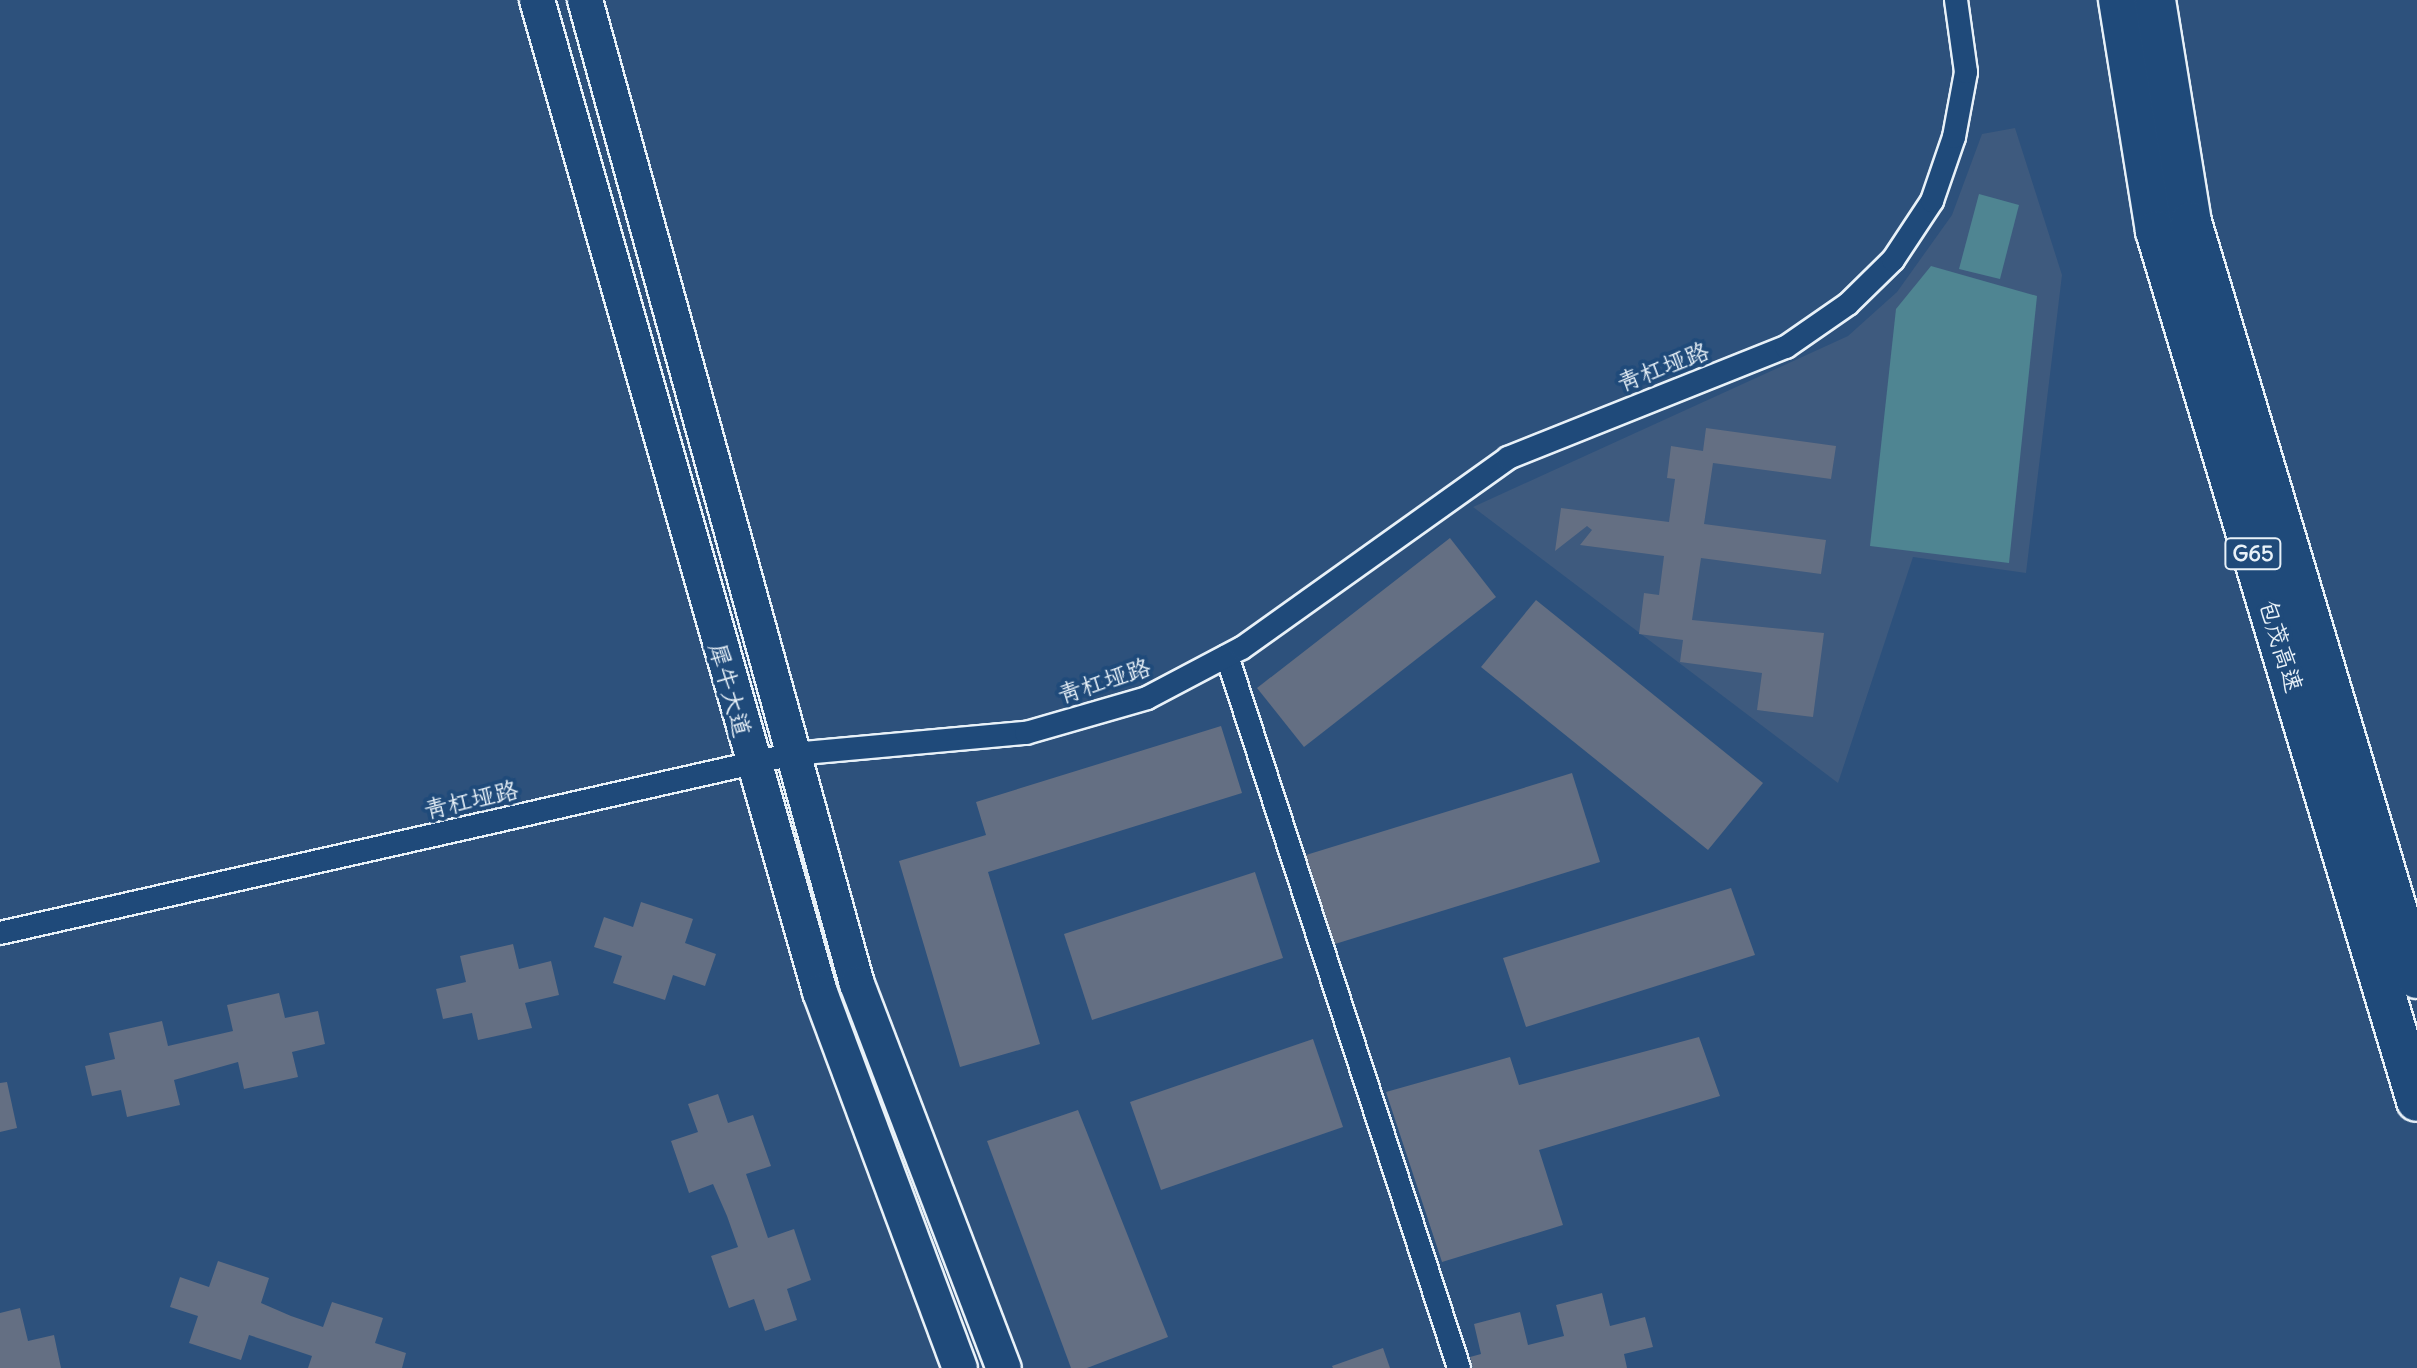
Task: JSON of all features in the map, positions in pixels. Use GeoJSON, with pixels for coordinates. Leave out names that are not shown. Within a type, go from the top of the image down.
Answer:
{"type":"FeatureCollection","features":[{"type":"Feature","properties":{"kind":"highway","name":"包茂高速"},"geometry":{"type":"LineString","coordinates":[[2119,0],[2156,231],[2417,1101]]}},
{"type":"Feature","properties":{"kind":"highway","name":"包茂高速"},"geometry":{"type":"LineString","coordinates":[[2155,0],[2191,222],[2417,978]]}},
{"type":"Feature","properties":{"kind":"main road","name":"犀牛大道"},"geometry":{"type":"LineString","coordinates":[[537,0],[750,763],[820,992],[960,1368]]}},
{"type":"Feature","properties":{"kind":"main road","name":"犀牛大道"},"geometry":{"type":"LineString","coordinates":[[585,0],[857,984],[1004,1368]]}},
{"type":"Feature","properties":{"kind":"street","name":"青杠垭路"},"geometry":{"type":"LineString","coordinates":[[0,933],[793,754],[1026,733],[1147,698],[1227,656],[1508,458],[1786,347],[1848,304],[1893,260],[1932,201],[1954,137],[1966,72],[1956,0]]}},
{"type":"Feature","properties":{"kind":"street"},"geometry":{"type":"LineString","coordinates":[[1227,656],[1459,1368]]}},
{"type":"Feature","properties":{"kind":"shaded area"},"geometry":{"type":"Polygon","coordinates":[[[2015,128],[2062,275],[2026,573],[1913,557],[1838,783],[1473,507],[1848,336],[1897,292],[1952,215],[1982,134],[2015,128]]]}},
{"type":"Feature","properties":{"kind":"green space"},"geometry":{"type":"Polygon","coordinates":[[[1979,194],[2019,205],[2000,279],[1959,269],[1979,194]]]}},
{"type":"Feature","properties":{"kind":"green space"},"geometry":{"type":"Polygon","coordinates":[[[1931,266],[2037,296],[2009,563],[1870,546],[1896,309],[1931,266]]]}},
{"type":"Feature","properties":{"kind":"building"},"geometry":{"type":"Polygon","coordinates":[[[1706,428],[1836,446],[1831,479],[1713,463],[1704,524],[1826,540],[1821,574],[1701,558],[1692,620],[1824,633],[1813,717],[1757,710],[1762,673],[1680,662],[1683,640],[1639,634],[1644,593],[1659,595],[1664,556],[1580,545],[1592,530],[1587,526],[1555,551],[1561,508],[1669,522],[1675,479],[1667,478],[1671,446],[1703,451],[1706,428]]]}},
{"type":"Feature","properties":{"kind":"building"},"geometry":{"type":"Polygon","coordinates":[[[1450,538],[1496,597],[1304,747],[1257,688],[1450,538]]]}},
{"type":"Feature","properties":{"kind":"building"},"geometry":{"type":"Polygon","coordinates":[[[1536,600],[1763,783],[1708,850],[1481,667],[1536,600]]]}},
{"type":"Feature","properties":{"kind":"building"},"geometry":{"type":"Polygon","coordinates":[[[1221,726],[1242,793],[988,872],[1040,1044],[960,1067],[899,861],[986,835],[976,802],[1221,726]]]}},
{"type":"Feature","properties":{"kind":"building"},"geometry":{"type":"Polygon","coordinates":[[[1572,773],[1600,862],[1335,944],[1306,855],[1572,773]]]}},
{"type":"Feature","properties":{"kind":"building"},"geometry":{"type":"Polygon","coordinates":[[[1255,872],[1283,958],[1092,1020],[1064,934],[1255,872]]]}},
{"type":"Feature","properties":{"kind":"building"},"geometry":{"type":"Polygon","coordinates":[[[1731,888],[1755,955],[1526,1027],[1503,958],[1731,888]]]}},
{"type":"Feature","properties":{"kind":"building"},"geometry":{"type":"Polygon","coordinates":[[[641,902],[693,919],[685,943],[716,954],[705,986],[673,975],[665,1000],[613,983],[622,956],[594,947],[604,917],[633,927],[641,902]]]}},
{"type":"Feature","properties":{"kind":"building"},"geometry":{"type":"Polygon","coordinates":[[[513,944],[519,969],[551,961],[559,995],[525,1003],[532,1028],[478,1040],[472,1013],[443,1019],[436,989],[466,982],[460,956],[513,944]]]}},
{"type":"Feature","properties":{"kind":"building"},"geometry":{"type":"Polygon","coordinates":[[[279,993],[285,1018],[318,1011],[325,1044],[292,1052],[298,1077],[244,1089],[238,1062],[174,1080],[180,1105],[127,1117],[121,1090],[92,1096],[85,1066],[115,1059],[109,1033],[162,1021],[168,1046],[233,1031],[227,1005],[279,993]]]}},
{"type":"Feature","properties":{"kind":"building"},"geometry":{"type":"Polygon","coordinates":[[[1699,1037],[1720,1096],[1539,1150],[1563,1225],[1442,1262],[1386,1092],[1510,1057],[1519,1085],[1699,1037]]]}},
{"type":"Feature","properties":{"kind":"building"},"geometry":{"type":"Polygon","coordinates":[[[1313,1039],[1343,1127],[1161,1190],[1130,1102],[1313,1039]]]}},
{"type":"Feature","properties":{"kind":"building"},"geometry":{"type":"Polygon","coordinates":[[[7,1082],[17,1128],[0,1132],[0,1083],[7,1082]]]}},
{"type":"Feature","properties":{"kind":"building"},"geometry":{"type":"Polygon","coordinates":[[[718,1094],[728,1123],[753,1115],[771,1166],[746,1174],[768,1238],[794,1229],[811,1280],[787,1289],[797,1320],[765,1331],[754,1299],[729,1308],[711,1256],[738,1247],[713,1184],[689,1193],[671,1141],[698,1132],[688,1104],[718,1094]]]}},
{"type":"Feature","properties":{"kind":"building"},"geometry":{"type":"Polygon","coordinates":[[[1078,1110],[1168,1337],[1087,1368],[1071,1368],[987,1141],[1078,1110]]]}},
{"type":"Feature","properties":{"kind":"building"},"geometry":{"type":"Polygon","coordinates":[[[218,1261],[269,1278],[261,1303],[291,1316],[323,1327],[332,1302],[383,1318],[375,1343],[406,1353],[402,1368],[308,1368],[312,1356],[249,1335],[241,1360],[189,1343],[198,1316],[170,1307],[180,1277],[209,1287],[218,1261]]]}},
{"type":"Feature","properties":{"kind":"building"},"geometry":{"type":"Polygon","coordinates":[[[1602,1293],[1610,1326],[1645,1317],[1653,1347],[1624,1354],[1627,1368],[1473,1368],[1470,1357],[1481,1354],[1474,1324],[1520,1312],[1528,1345],[1564,1336],[1556,1305],[1602,1293]]]}},
{"type":"Feature","properties":{"kind":"building"},"geometry":{"type":"Polygon","coordinates":[[[20,1308],[28,1341],[54,1335],[61,1368],[0,1368],[0,1313],[20,1308]]]}},
{"type":"Feature","properties":{"kind":"building"},"geometry":{"type":"Polygon","coordinates":[[[1383,1348],[1390,1368],[1332,1366],[1383,1348]]]}}]}
